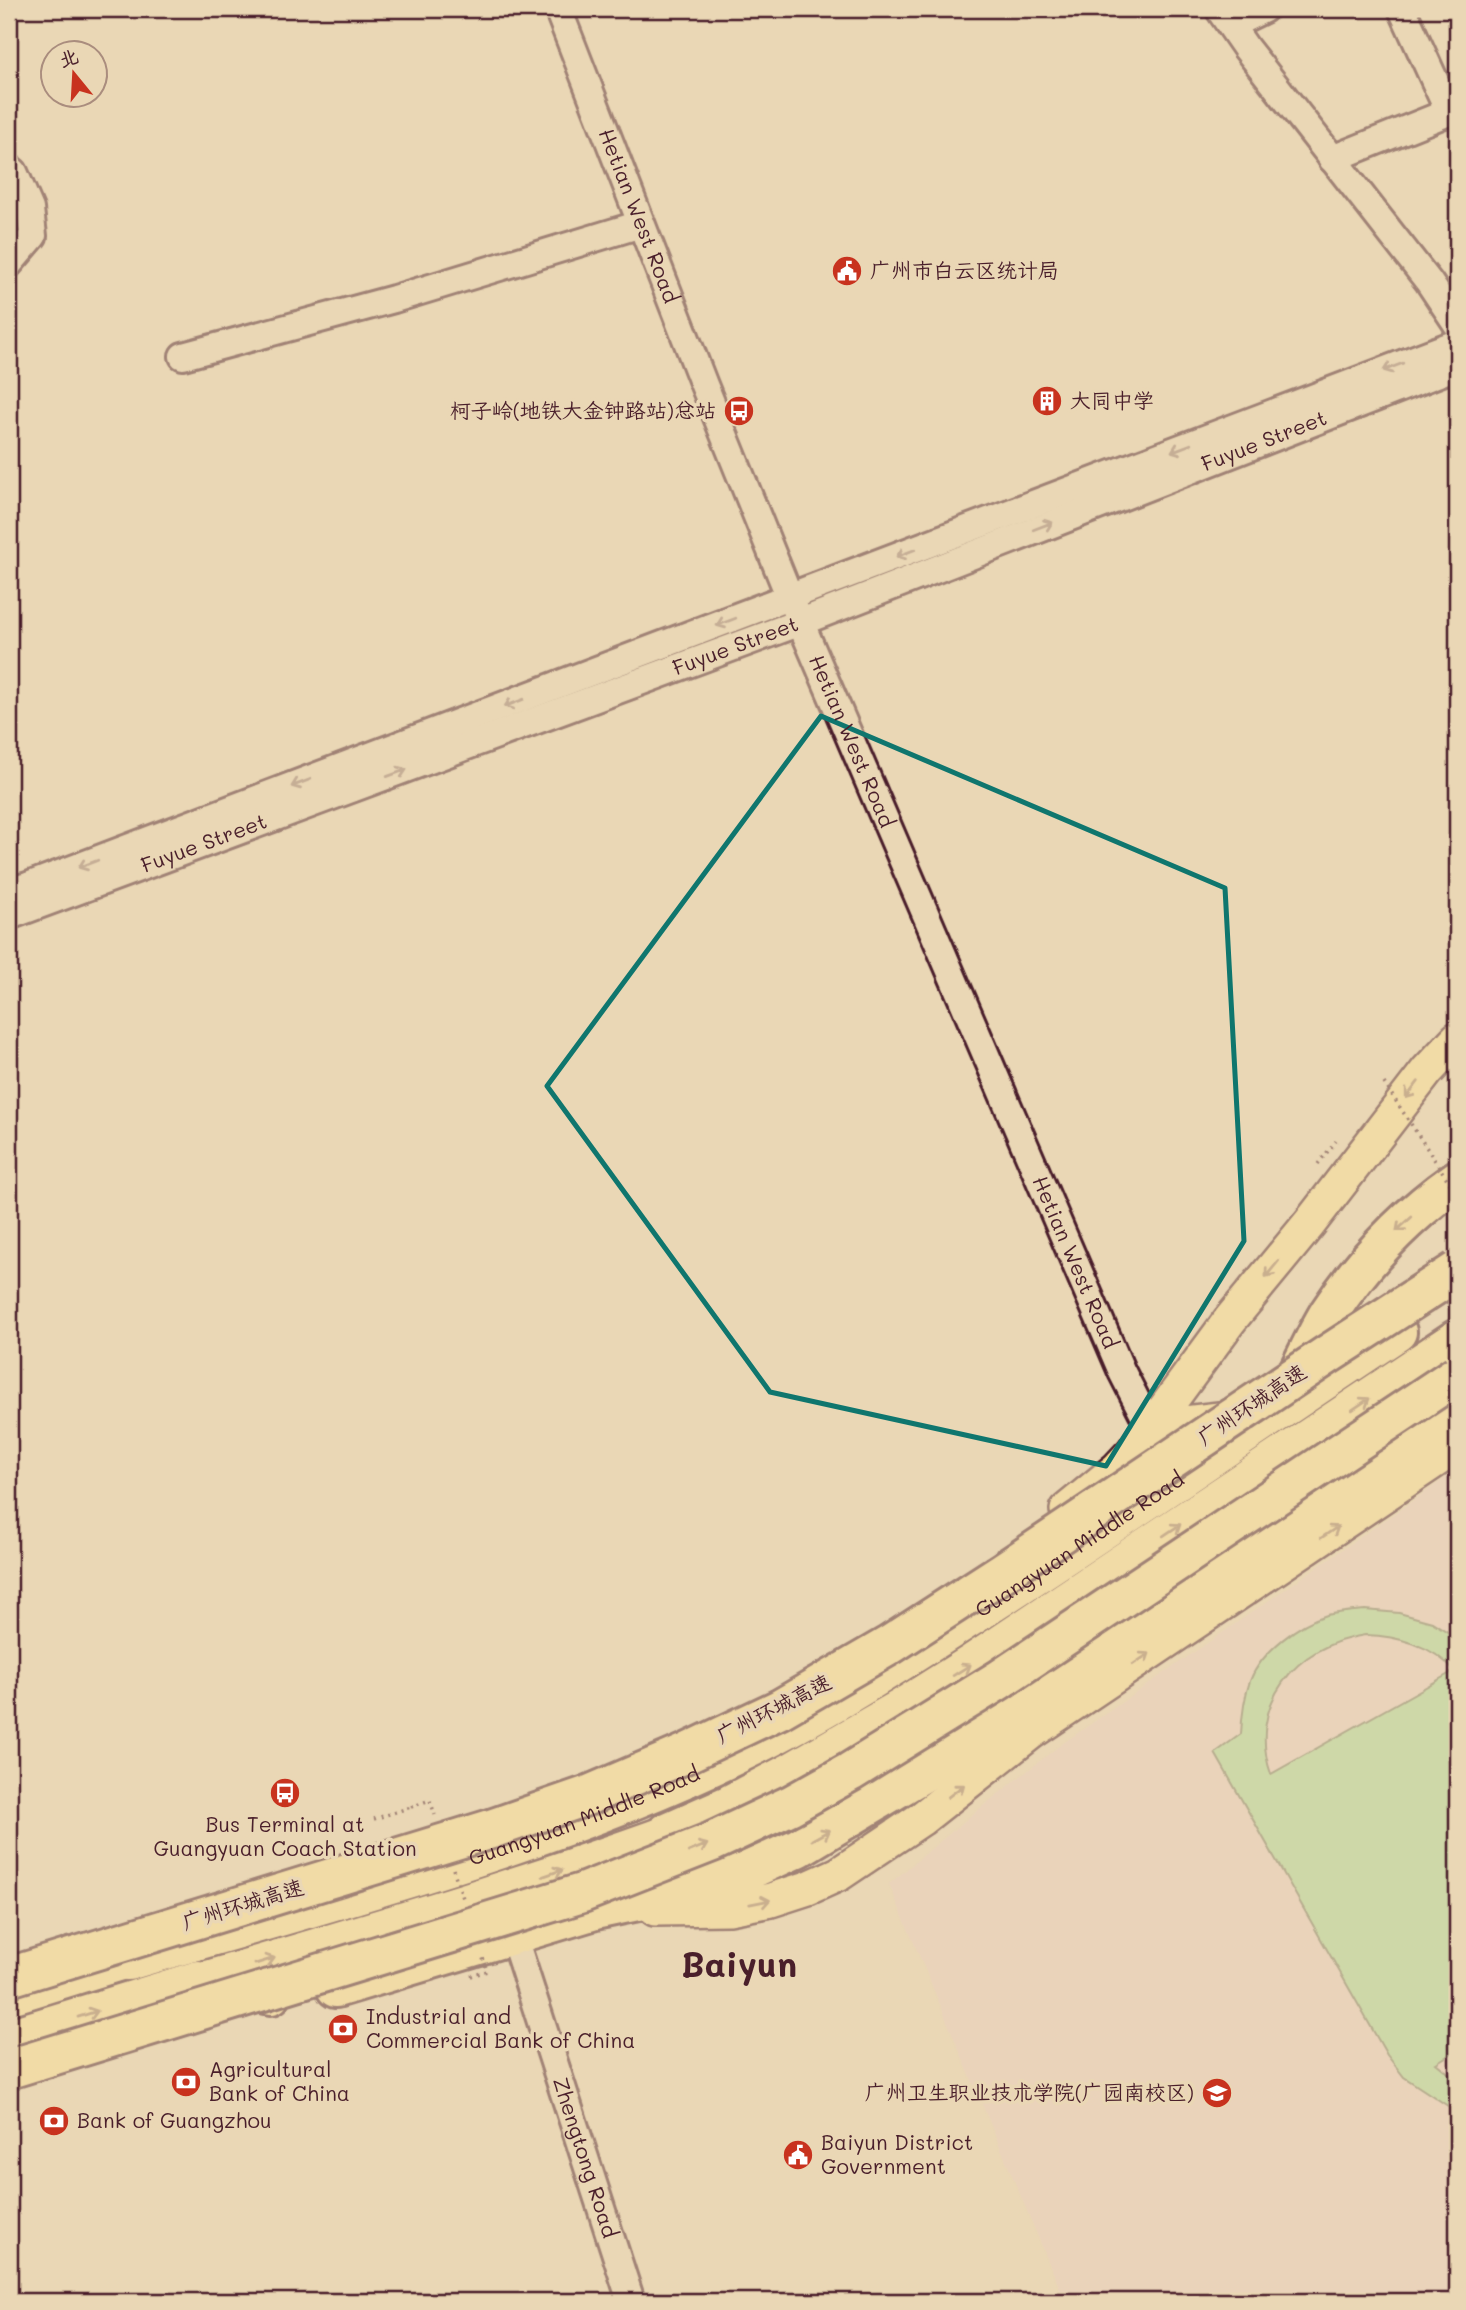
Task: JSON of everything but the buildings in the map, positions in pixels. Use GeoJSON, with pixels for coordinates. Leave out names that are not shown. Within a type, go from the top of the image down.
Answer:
{"type":"FeatureCollection","features":[{"type":"Feature","properties":{"kind":"highway"},"geometry":{"type":"LineString","coordinates":[[1277,1412],[1328,1315],[1360,1270],[1400,1227],[1457,1181]]}},
{"type":"Feature","properties":{"kind":"highway","name":"广州环城高速"},"geometry":{"type":"LineString","coordinates":[[14,1963],[491,1829],[589,1795],[780,1709],[890,1645],[1003,1572],[1457,1271]]}},
{"type":"Feature","properties":{"kind":"highway","name":"Guangyuan Middle Road"},"geometry":{"type":"LineString","coordinates":[[128,1961],[495,1850],[584,1820],[696,1774],[805,1719],[928,1645],[1457,1292]]}},
{"type":"Feature","properties":{"kind":"highway"},"geometry":{"type":"LineString","coordinates":[[9,2069],[570,1897],[712,1842],[757,1821],[850,1772],[999,1680],[1454,1357]]}},
{"type":"Feature","properties":{"kind":"highway","name":"Guangyuan Middle Road"},"geometry":{"type":"LineString","coordinates":[[667,1832],[739,1799],[862,1731],[1454,1357]]}},
{"type":"Feature","properties":{"kind":"highway"},"geometry":{"type":"LineString","coordinates":[[200,1980],[296,2000],[595,1910],[706,1887],[743,1873],[798,1848],[931,1768],[1457,1416]]}},
{"type":"Feature","properties":{"kind":"highway"},"geometry":{"type":"LineString","coordinates":[[595,1910],[667,1832]]}},
{"type":"Feature","properties":{"kind":"highway"},"geometry":{"type":"LineString","coordinates":[[14,1963],[128,1961]]}},
{"type":"Feature","properties":{"kind":"highway","name":"Guangyuan Middle Road"},"geometry":{"type":"LineString","coordinates":[[13,2040],[200,1980]]}},
{"type":"Feature","properties":{"kind":"main road"},"geometry":{"type":"LineString","coordinates":[[14,1963],[526,1799],[649,1752],[806,1675],[976,1571],[1090,1493],[1117,1469],[1230,1320],[1309,1224],[1427,1071],[1457,1039]]}},
{"type":"Feature","properties":{"kind":"main road"},"geometry":{"type":"LineString","coordinates":[[862,1731],[922,1718],[982,1697],[1051,1661],[1213,1557],[1457,1392]]}},
{"type":"Feature","properties":{"kind":"main road"},"geometry":{"type":"LineString","coordinates":[[1150,1427],[1277,1412]]}},
{"type":"Feature","properties":{"kind":"main road"},"geometry":{"type":"LineString","coordinates":[[472,1901],[595,1910],[730,1908],[771,1900],[839,1874],[921,1819],[1030,1733],[1457,1446]]}},
{"type":"Feature","properties":{"kind":"main road"},"geometry":{"type":"LineString","coordinates":[[1102,1577],[1213,1557]]}},
{"type":"Feature","properties":{"kind":"main road"},"geometry":{"type":"LineString","coordinates":[[976,1571],[1047,1568]]}},
{"type":"Feature","properties":{"kind":"main road"},"geometry":{"type":"LineString","coordinates":[[584,1820],[649,1752]]}},
{"type":"Feature","properties":{"kind":"main road","name":"Guangyuan Middle Road"},"geometry":{"type":"LineString","coordinates":[[200,1980],[472,1901],[667,1832]]}},
{"type":"Feature","properties":{"kind":"main road","name":"Guangyuan Middle Road"},"geometry":{"type":"LineString","coordinates":[[9,1997],[128,1961]]}},
{"type":"Feature","properties":{"kind":"main road"},"geometry":{"type":"LineString","coordinates":[[9,2087],[296,2000]]}},
{"type":"Feature","properties":{"kind":"street","name":"Hetian West Road"},"geometry":{"type":"LineString","coordinates":[[558,9],[796,610],[1122,1372],[1150,1427]]}},
{"type":"Feature","properties":{"kind":"street"},"geometry":{"type":"LineString","coordinates":[[1264,9],[1225,17],[1429,282],[1457,324]]}},
{"type":"Feature","properties":{"kind":"street"},"geometry":{"type":"LineString","coordinates":[[1332,159],[1450,112],[1402,9]]}},
{"type":"Feature","properties":{"kind":"street"},"geometry":{"type":"LineString","coordinates":[[9,168],[14,172],[30,209],[33,236],[9,264]]}},
{"type":"Feature","properties":{"kind":"street"},"geometry":{"type":"LineString","coordinates":[[183,356],[394,299],[641,224]]}},
{"type":"Feature","properties":{"kind":"street","name":"Fuyue Street"},"geometry":{"type":"LineString","coordinates":[[9,916],[975,540],[1457,343]]}},
{"type":"Feature","properties":{"kind":"street","name":"Fuyue Street"},"geometry":{"type":"LineString","coordinates":[[975,540],[1457,366]]}},
{"type":"Feature","properties":{"kind":"street","name":"Fuyue Street"},"geometry":{"type":"LineString","coordinates":[[9,891],[28,887],[796,610]]}},
{"type":"Feature","properties":{"kind":"street","name":"Zhengtong Road"},"geometry":{"type":"LineString","coordinates":[[495,1940],[631,2301]]}},
{"type":"Feature","properties":{"kind":"path"},"geometry":{"type":"LineString","coordinates":[[1384,1083],[1457,1194]]}},
{"type":"Feature","properties":{"kind":"path"},"geometry":{"type":"LineString","coordinates":[[374,1819],[430,1800],[439,1826]]}},
{"type":"Feature","properties":{"kind":"path"},"geometry":{"type":"LineString","coordinates":[[452,1866],[472,1901]]}},
{"type":"Feature","properties":{"kind":"path"},"geometry":{"type":"LineString","coordinates":[[471,1976],[487,1971],[495,1940]]}},
{"type":"Feature","properties":{"kind":"highlighted area"},"geometry":{"type":"Polygon","coordinates":[[[821,716],[1225,888],[1244,1241],[1106,1466],[770,1392],[547,1086],[821,716]]]}},
{"type":"Feature","properties":{"kind":"shaded area","name":"广州卫生职业技术学院(广园南校区)"},"geometry":{"type":"Polygon","coordinates":[[[1457,1470],[1457,2301],[1065,2301],[889,1884],[1059,1746],[1457,1470]]]}},
{"type":"Feature","properties":{"kind":"green space"},"geometry":{"type":"Polygon","coordinates":[[[1365,1610],[1399,1613],[1432,1622],[1457,1638],[1457,2050],[1436,2063],[1457,2080],[1457,2112],[1404,2077],[1387,2055],[1215,1753],[1241,1734],[1250,1681],[1255,1670],[1272,1649],[1293,1632],[1316,1619],[1365,1610]],[[1365,1635],[1340,1641],[1317,1651],[1298,1665],[1283,1682],[1272,1702],[1266,1725],[1265,1749],[1271,1774],[1454,1671],[1425,1648],[1402,1640],[1365,1635]]]}},
{"type":"Feature","properties":{"kind":"place","name":"广州市白云区统计局"},"geometry":{"type":"Point","coordinates":[847,271]}},
{"type":"Feature","properties":{"kind":"place","name":"大同中学"},"geometry":{"type":"Point","coordinates":[1047,401]}},
{"type":"Feature","properties":{"kind":"place","name":"柯子岭(地铁大金钟路站)总站"},"geometry":{"type":"Point","coordinates":[739,411]}},
{"type":"Feature","properties":{"kind":"place","name":"Bus Terminal at Guangyuan Coach Station"},"geometry":{"type":"Point","coordinates":[285,1793]}},
{"type":"Feature","properties":{"kind":"place","name":"Industrial and Commercial Bank of China"},"geometry":{"type":"Point","coordinates":[343,2029]}},
{"type":"Feature","properties":{"kind":"place","name":"Agricultural Bank of China"},"geometry":{"type":"Point","coordinates":[186,2082]}},
{"type":"Feature","properties":{"kind":"place","name":"广州卫生职业技术学院(广园南校区)"},"geometry":{"type":"Point","coordinates":[1217,2093]}},
{"type":"Feature","properties":{"kind":"place","name":"Bank of Guangzhou"},"geometry":{"type":"Point","coordinates":[54,2121]}},
{"type":"Feature","properties":{"kind":"place","name":"Baiyun District Government"},"geometry":{"type":"Point","coordinates":[798,2155]}},
{"type":"Feature","properties":{"kind":"district","name":"Baiyun"},"geometry":{"type":"Point","coordinates":[739,1965]}}]}
